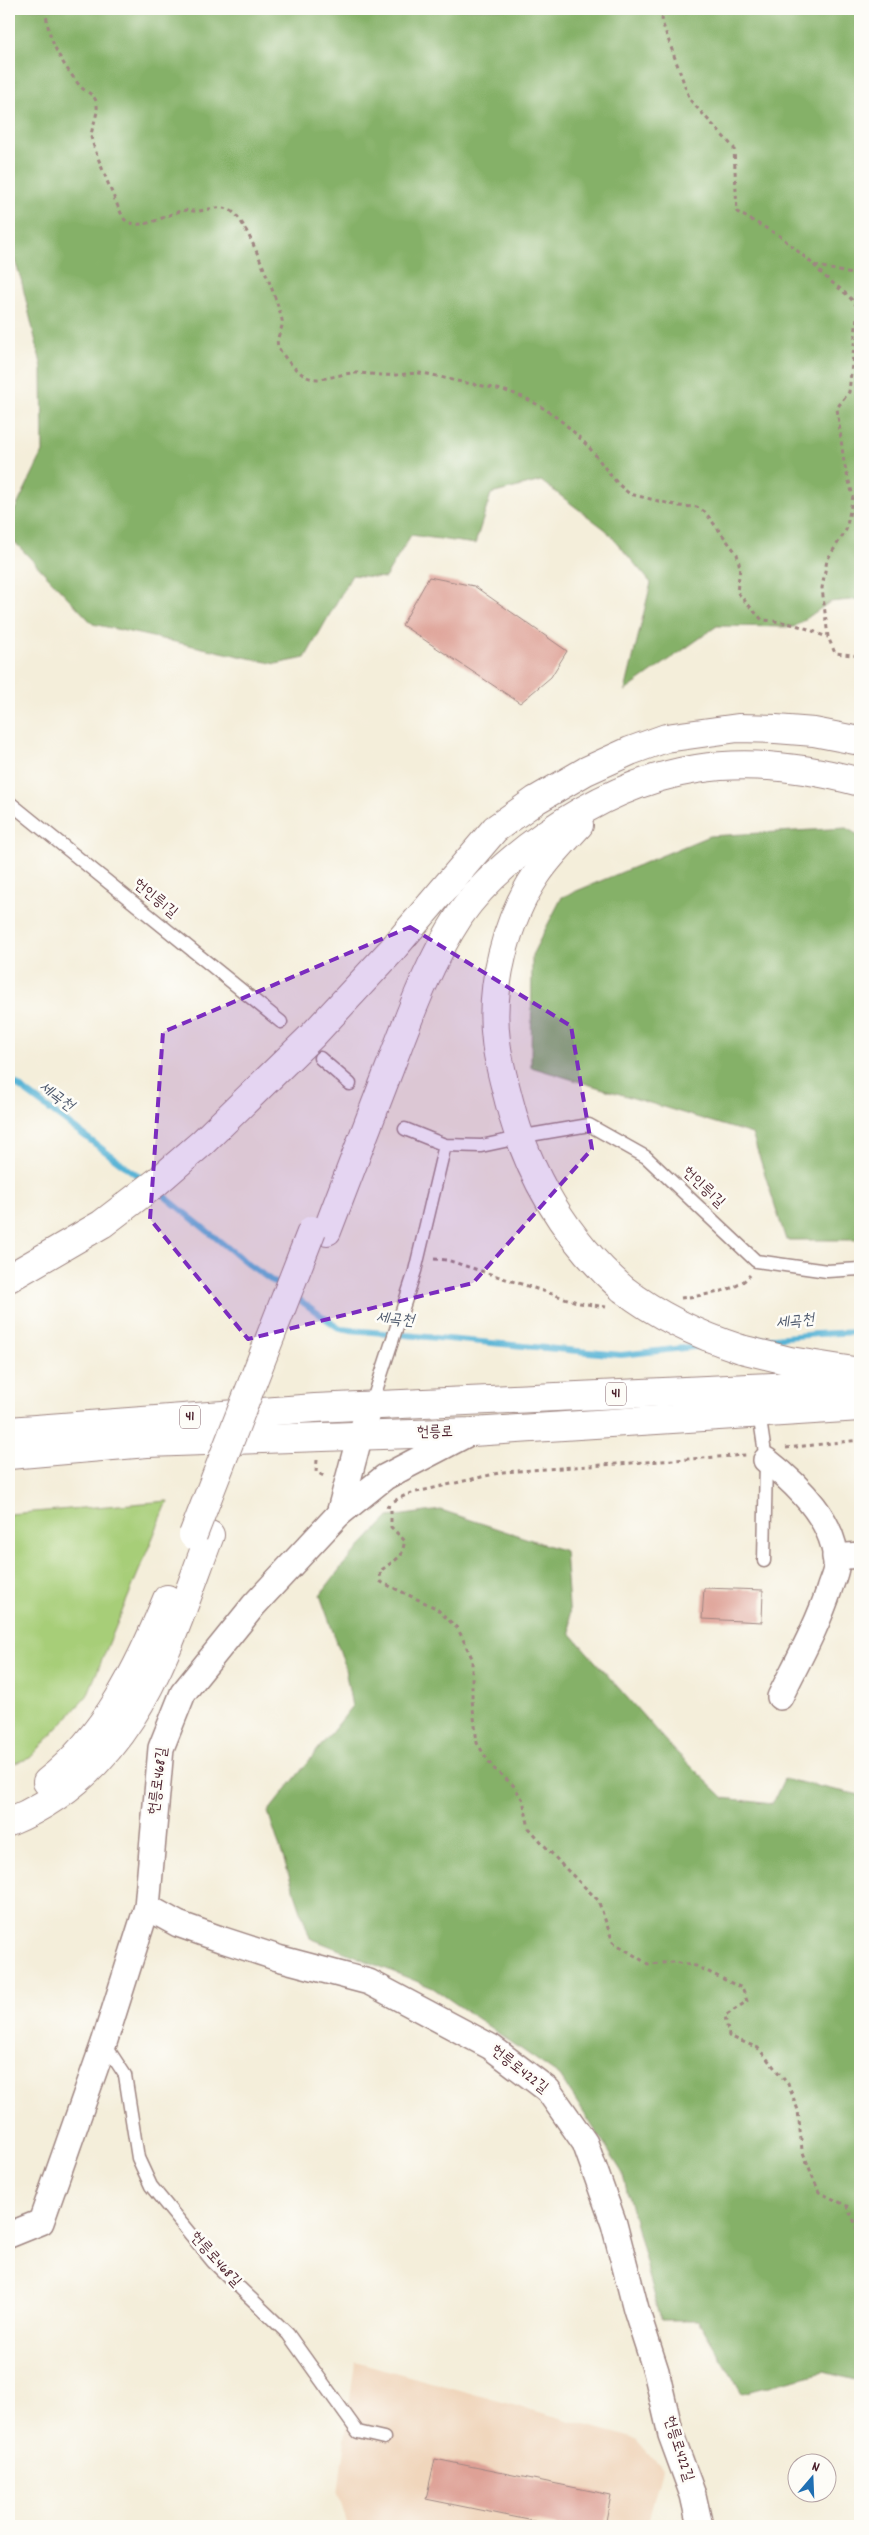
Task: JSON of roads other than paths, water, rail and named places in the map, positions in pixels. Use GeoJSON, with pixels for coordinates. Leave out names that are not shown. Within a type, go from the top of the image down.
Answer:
{"type":"FeatureCollection","features":[{"type":"Feature","properties":{"kind":"main road"},"geometry":{"type":"LineString","coordinates":[[9,1278],[102,1224],[157,1182],[203,1142],[312,1036],[391,951],[495,829],[536,800],[586,771],[630,751],[666,738],[714,731],[776,728],[814,732],[860,741]]}},
{"type":"Feature","properties":{"kind":"main road"},"geometry":{"type":"LineString","coordinates":[[9,1822],[39,1808],[70,1787],[92,1768],[116,1742],[154,1676],[201,1535],[320,1230],[420,989],[461,914],[487,882],[526,848],[568,818],[620,790],[679,771],[720,766],[782,766],[822,772],[860,782]]}},
{"type":"Feature","properties":{"kind":"main road"},"geometry":{"type":"LineString","coordinates":[[320,1230],[407,986],[432,934],[466,881],[506,836],[586,771]]}},
{"type":"Feature","properties":{"kind":"main road"},"geometry":{"type":"LineString","coordinates":[[620,790],[590,815],[555,850],[529,886],[506,946],[494,1016],[500,1067],[512,1115],[534,1175],[570,1234],[586,1254],[644,1306],[677,1324],[741,1349],[820,1367],[860,1372]]}},
{"type":"Feature","properties":{"kind":"main road","name":"헌릉로"},"geometry":{"type":"LineString","coordinates":[[9,1431],[315,1408],[860,1383]]}},
{"type":"Feature","properties":{"kind":"main road","name":"헌릉로"},"geometry":{"type":"LineString","coordinates":[[9,1455],[147,1443],[472,1432],[860,1406]]}},
{"type":"Feature","properties":{"kind":"main road"},"geometry":{"type":"LineString","coordinates":[[9,1804],[32,1794],[63,1769],[106,1720],[120,1698],[201,1535]]}},
{"type":"Feature","properties":{"kind":"street"},"geometry":{"type":"LineString","coordinates":[[354,1491],[360,1435],[371,1406]]}},
{"type":"Feature","properties":{"kind":"street","name":"헌릉로468길"},"geometry":{"type":"LineString","coordinates":[[9,2236],[41,2222],[104,2043],[147,1907],[161,1748],[183,1693],[254,1605],[339,1514],[354,1491],[472,1432]]}},
{"type":"Feature","properties":{"kind":"street"},"geometry":{"type":"LineString","coordinates":[[765,1457],[793,1481],[815,1508],[833,1542],[836,1569],[821,1614],[780,1697]]}},
{"type":"Feature","properties":{"kind":"street"},"geometry":{"type":"LineString","coordinates":[[835,1557],[860,1555]]}},
{"type":"Feature","properties":{"kind":"street","name":"헌릉로422길"},"geometry":{"type":"LineString","coordinates":[[147,1907],[178,1924],[224,1940],[278,1958],[369,1982],[491,2047],[548,2090],[585,2143],[614,2224],[656,2371],[671,2434],[693,2495],[700,2526]]}},
{"type":"Feature","properties":{"kind":"lane","name":"헌인릉1길"},"geometry":{"type":"LineString","coordinates":[[9,802],[281,1022]]}},
{"type":"Feature","properties":{"kind":"lane"},"geometry":{"type":"LineString","coordinates":[[320,1058],[350,1084]]}},
{"type":"Feature","properties":{"kind":"lane","name":"헌인릉1길"},"geometry":{"type":"LineString","coordinates":[[405,1129],[445,1145],[481,1146],[519,1137],[589,1125],[646,1157],[756,1261],[827,1271],[860,1269]]}},
{"type":"Feature","properties":{"kind":"lane"},"geometry":{"type":"LineString","coordinates":[[371,1406],[386,1366],[415,1271],[445,1145]]}},
{"type":"Feature","properties":{"kind":"lane"},"geometry":{"type":"LineString","coordinates":[[760,1413],[765,1457],[764,1561]]}},
{"type":"Feature","properties":{"kind":"lane","name":"헌릉로468길"},"geometry":{"type":"LineString","coordinates":[[104,2043],[125,2075],[138,2158],[151,2186],[213,2262],[288,2334],[358,2432],[384,2438]]}},
{"type":"Feature","properties":{"kind":"waterway","name":"세곡천"},"geometry":{"type":"LineString","coordinates":[[9,1079],[146,1182]]}},
{"type":"Feature","properties":{"kind":"waterway","name":"세곡천"},"geometry":{"type":"LineString","coordinates":[[158,1191],[248,1264],[282,1288]]}},
{"type":"Feature","properties":{"kind":"waterway","name":"세곡천"},"geometry":{"type":"LineString","coordinates":[[294,1296],[340,1329],[621,1355],[702,1346]]}},
{"type":"Feature","properties":{"kind":"waterway","name":"세곡천"},"geometry":{"type":"LineString","coordinates":[[754,1340],[860,1332]]}}]}
